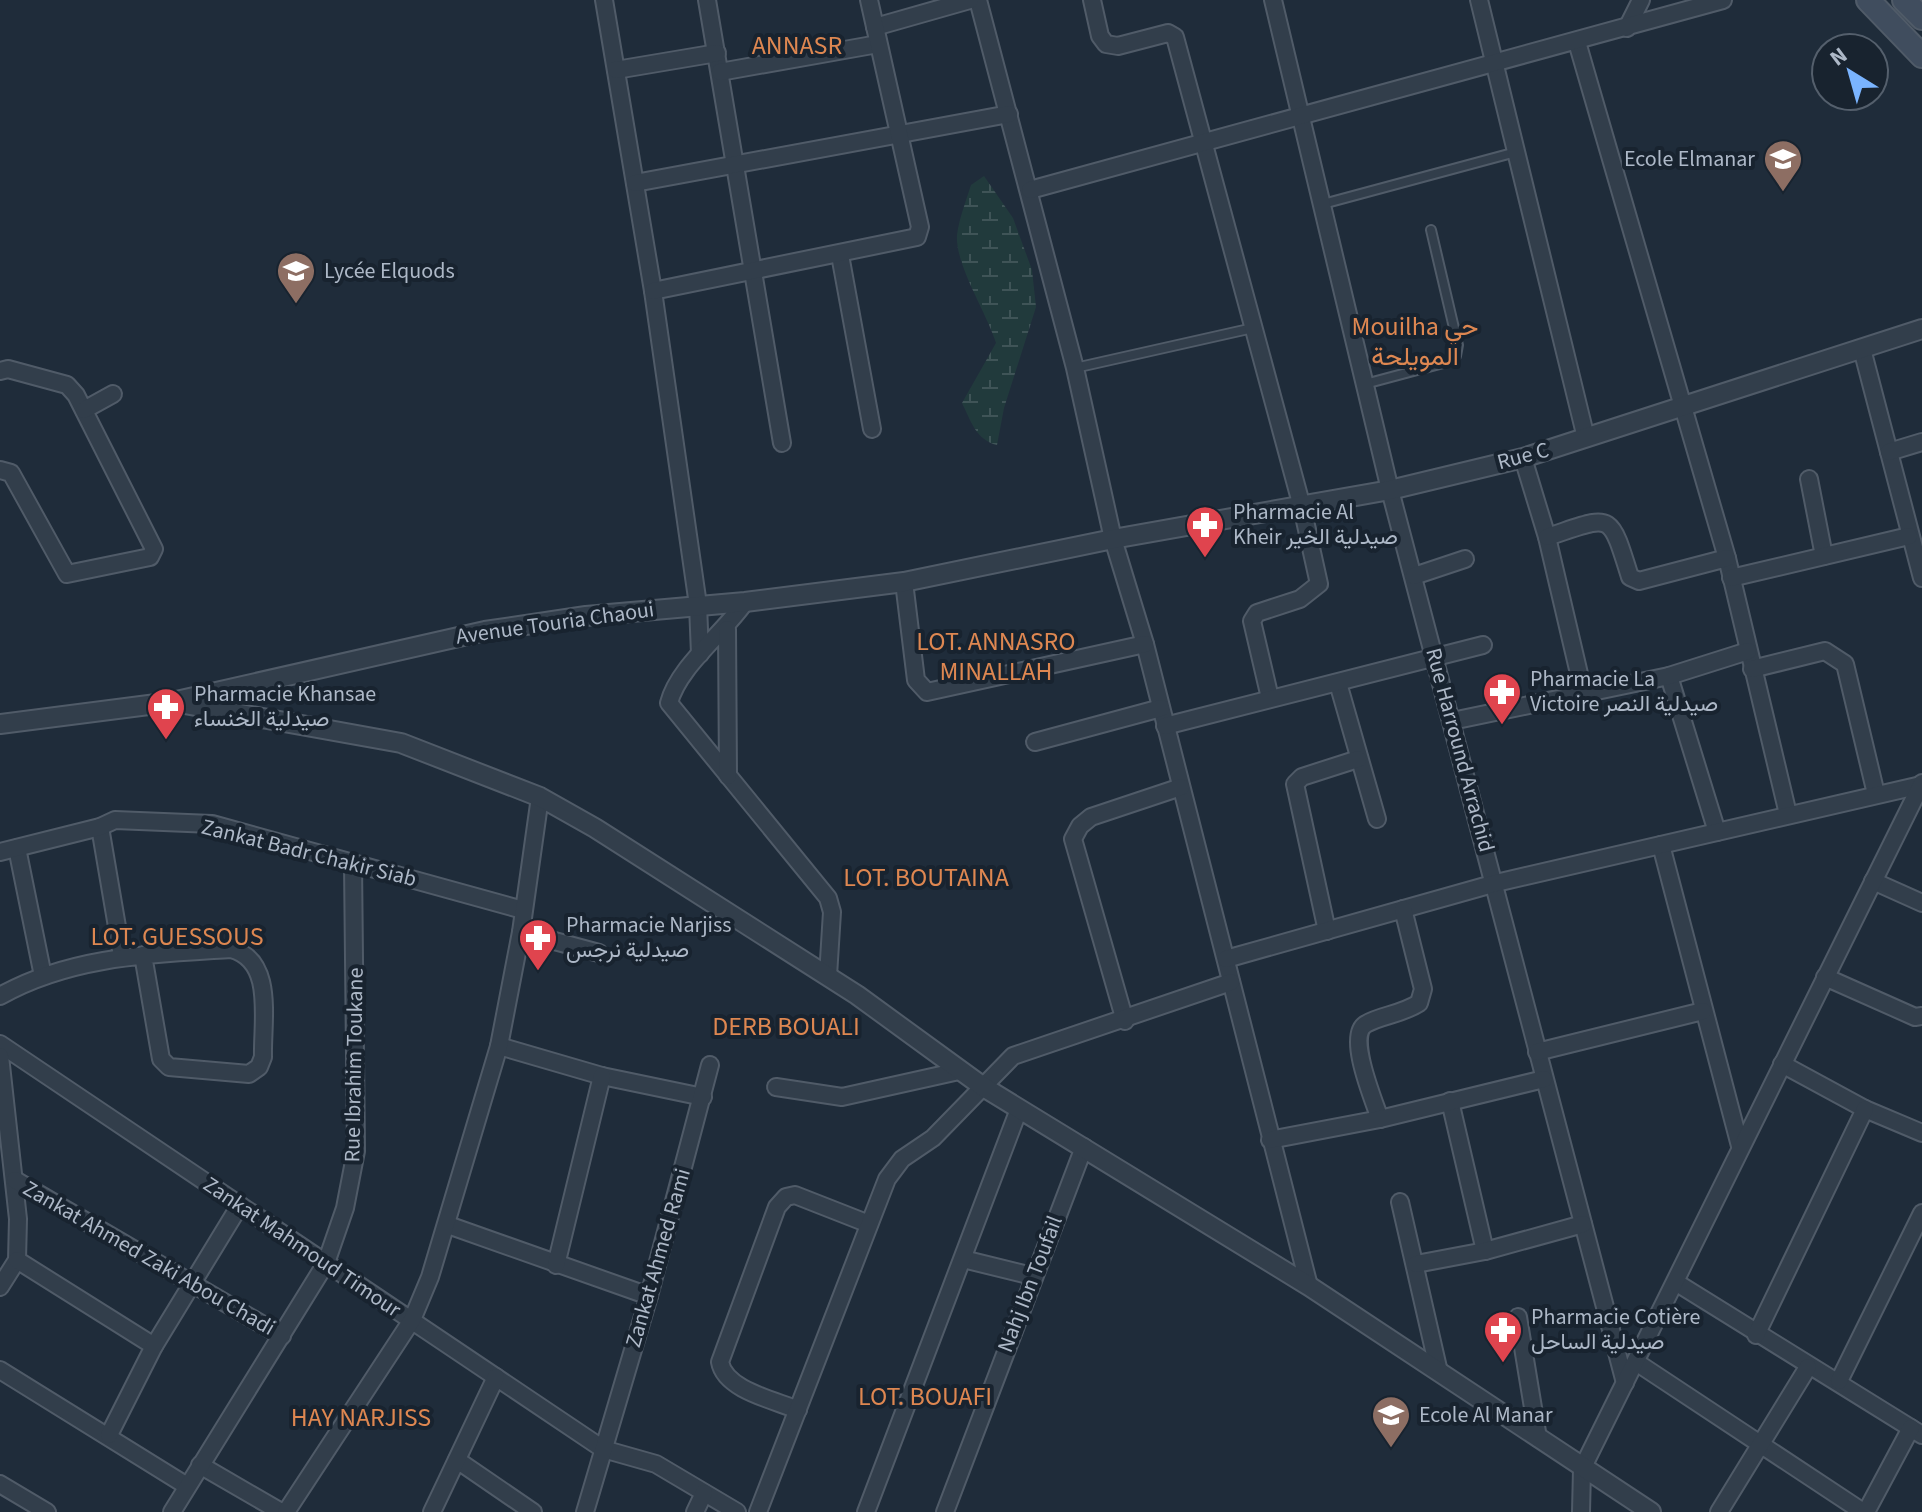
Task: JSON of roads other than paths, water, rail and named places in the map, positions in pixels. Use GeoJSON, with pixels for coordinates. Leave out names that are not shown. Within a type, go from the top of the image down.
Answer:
{"type":"FeatureCollection","features":[{"type":"Feature","properties":{"kind":"main road"},"geometry":{"type":"LineString","coordinates":[[1868,0],[1922,56]]}},
{"type":"Feature","properties":{"kind":"main road"},"geometry":{"type":"LineString","coordinates":[[1904,0],[1922,18]]}},
{"type":"Feature","properties":{"kind":"street"},"geometry":{"type":"LineString","coordinates":[[604,0],[653,291],[698,605],[700,654]]}},
{"type":"Feature","properties":{"kind":"street"},"geometry":{"type":"LineString","coordinates":[[707,0],[782,443]]}},
{"type":"Feature","properties":{"kind":"street"},"geometry":{"type":"LineString","coordinates":[[653,291],[911,240],[919,233],[869,0]]}},
{"type":"Feature","properties":{"kind":"street"},"geometry":{"type":"LineString","coordinates":[[720,72],[876,35],[970,0]]}},
{"type":"Feature","properties":{"kind":"street"},"geometry":{"type":"LineString","coordinates":[[978,0],[1075,368],[1113,539],[1145,644],[1309,1286]]}},
{"type":"Feature","properties":{"kind":"street"},"geometry":{"type":"LineString","coordinates":[[1092,0],[1100,36],[1106,44],[1118,46],[1168,33],[1175,37],[1302,507],[1319,584],[1300,599],[1257,613],[1252,621],[1270,698]]}},
{"type":"Feature","properties":{"kind":"street","name":"Rue Harround Arrachid"},"geometry":{"type":"LineString","coordinates":[[1273,0],[1390,490],[1496,883],[1537,1052],[1625,1383]]}},
{"type":"Feature","properties":{"kind":"street"},"geometry":{"type":"LineString","coordinates":[[1479,0],[1586,438]]}},
{"type":"Feature","properties":{"kind":"street"},"geometry":{"type":"LineString","coordinates":[[1627,28],[1641,0]]}},
{"type":"Feature","properties":{"kind":"street"},"geometry":{"type":"LineString","coordinates":[[1030,190],[1723,0]]}},
{"type":"Feature","properties":{"kind":"street"},"geometry":{"type":"LineString","coordinates":[[1577,42],[1727,558],[1788,814]]}},
{"type":"Feature","properties":{"kind":"street"},"geometry":{"type":"LineString","coordinates":[[616,70],[717,53]]}},
{"type":"Feature","properties":{"kind":"street"},"geometry":{"type":"LineString","coordinates":[[635,183],[736,167],[1009,114]]}},
{"type":"Feature","properties":{"kind":"street"},"geometry":{"type":"LineString","coordinates":[[840,255],[872,429]]}},
{"type":"Feature","properties":{"kind":"street","name":"Rue C"},"geometry":{"type":"LineString","coordinates":[[1113,539],[1390,490],[1523,458],[1922,329]]}},
{"type":"Feature","properties":{"kind":"street"},"geometry":{"type":"LineString","coordinates":[[1862,349],[1922,578]]}},
{"type":"Feature","properties":{"kind":"street"},"geometry":{"type":"LineString","coordinates":[[0,371],[8,369],[67,385],[84,410],[154,549],[150,557],[67,574],[11,473],[0,470]]}},
{"type":"Feature","properties":{"kind":"street"},"geometry":{"type":"LineString","coordinates":[[84,410],[113,394]]}},
{"type":"Feature","properties":{"kind":"street"},"geometry":{"type":"LineString","coordinates":[[1889,452],[1922,442]]}},
{"type":"Feature","properties":{"kind":"street"},"geometry":{"type":"LineString","coordinates":[[1523,458],[1547,537],[1584,695]]}},
{"type":"Feature","properties":{"kind":"street"},"geometry":{"type":"LineString","coordinates":[[1809,479],[1824,556]]}},
{"type":"Feature","properties":{"kind":"street"},"geometry":{"type":"LineString","coordinates":[[1547,537],[1599,521],[1608,522],[1615,530],[1630,577],[1639,581],[1650,581],[1727,558]]}},
{"type":"Feature","properties":{"kind":"street"},"geometry":{"type":"LineString","coordinates":[[1731,578],[1909,536]]}},
{"type":"Feature","properties":{"kind":"street","name":"Avenue Touria Chaoui"},"geometry":{"type":"LineString","coordinates":[[0,724],[172,702],[485,631],[904,582],[1113,539]]}},
{"type":"Feature","properties":{"kind":"street"},"geometry":{"type":"LineString","coordinates":[[1414,576],[1465,559]]}},
{"type":"Feature","properties":{"kind":"street"},"geometry":{"type":"LineString","coordinates":[[904,582],[916,680],[927,692],[1145,644]]}},
{"type":"Feature","properties":{"kind":"street"},"geometry":{"type":"LineString","coordinates":[[745,602],[727,629],[700,654],[673,690],[669,703],[828,898],[832,912],[828,976]]}},
{"type":"Feature","properties":{"kind":"street"},"geometry":{"type":"LineString","coordinates":[[727,629],[728,776]]}},
{"type":"Feature","properties":{"kind":"street"},"geometry":{"type":"LineString","coordinates":[[1165,726],[1483,645]]}},
{"type":"Feature","properties":{"kind":"street"},"geometry":{"type":"LineString","coordinates":[[1452,721],[1669,676],[1748,651]]}},
{"type":"Feature","properties":{"kind":"street"},"geometry":{"type":"LineString","coordinates":[[1752,669],[1825,651],[1845,664],[1876,794]]}},
{"type":"Feature","properties":{"kind":"street"},"geometry":{"type":"LineString","coordinates":[[1669,676],[1717,832]]}},
{"type":"Feature","properties":{"kind":"street"},"geometry":{"type":"LineString","coordinates":[[1338,683],[1377,819]]}},
{"type":"Feature","properties":{"kind":"street"},"geometry":{"type":"LineString","coordinates":[[172,702],[401,743],[540,797],[646,859],[828,976],[982,1086],[1309,1286],[1651,1512]]}},
{"type":"Feature","properties":{"kind":"street"},"geometry":{"type":"LineString","coordinates":[[1035,742],[1161,708]]}},
{"type":"Feature","properties":{"kind":"street"},"geometry":{"type":"LineString","coordinates":[[1327,931],[1295,784],[1302,777],[1358,759]]}},
{"type":"Feature","properties":{"kind":"street"},"geometry":{"type":"LineString","coordinates":[[1226,959],[1496,883],[1922,784],[1916,811],[1873,881],[1740,1146],[1677,1283],[1582,1469],[1581,1512]]}},
{"type":"Feature","properties":{"kind":"street"},"geometry":{"type":"LineString","coordinates":[[1125,1021],[1073,839],[1080,826],[1091,817],[1181,787]]}},
{"type":"Feature","properties":{"kind":"street"},"geometry":{"type":"LineString","coordinates":[[200,1465],[283,1512],[412,1320],[448,1225],[499,1046],[521,932],[540,797]]}},
{"type":"Feature","properties":{"kind":"street","name":"Zankat Badr Chakir Siab"},"geometry":{"type":"LineString","coordinates":[[0,852],[100,827],[115,820],[212,824],[523,910]]}},
{"type":"Feature","properties":{"kind":"street"},"geometry":{"type":"LineString","coordinates":[[100,827],[122,956]]}},
{"type":"Feature","properties":{"kind":"street"},"geometry":{"type":"LineString","coordinates":[[1661,845],[1740,1146]]}},
{"type":"Feature","properties":{"kind":"street"},"geometry":{"type":"LineString","coordinates":[[17,848],[43,976]]}},
{"type":"Feature","properties":{"kind":"street","name":"Rue Ibrahim Toukane"},"geometry":{"type":"LineString","coordinates":[[172,1512],[326,1263],[345,1208],[356,1151],[353,863]]}},
{"type":"Feature","properties":{"kind":"street"},"geometry":{"type":"LineString","coordinates":[[1873,881],[1922,903]]}},
{"type":"Feature","properties":{"kind":"street"},"geometry":{"type":"LineString","coordinates":[[1380,1119],[1358,1048],[1358,1033],[1364,1024],[1400,1015],[1419,1003],[1423,989],[1403,909]]}},
{"type":"Feature","properties":{"kind":"street"},"geometry":{"type":"LineString","coordinates":[[521,932],[599,953]]}},
{"type":"Feature","properties":{"kind":"street"},"geometry":{"type":"LineString","coordinates":[[0,996],[43,976],[122,956],[231,949],[253,959],[261,972],[263,1057],[259,1067],[249,1074],[169,1067],[161,1059],[143,955]]}},
{"type":"Feature","properties":{"kind":"street"},"geometry":{"type":"LineString","coordinates":[[1825,977],[1915,1017],[1922,1016]]}},
{"type":"Feature","properties":{"kind":"street"},"geometry":{"type":"LineString","coordinates":[[758,1512],[887,1179],[902,1159],[933,1138],[1013,1056],[1125,1021],[1231,982]]}},
{"type":"Feature","properties":{"kind":"street"},"geometry":{"type":"LineString","coordinates":[[1537,1052],[1703,1011]]}},
{"type":"Feature","properties":{"kind":"street","name":"Zankat Mahmoud Timour"},"geometry":{"type":"LineString","coordinates":[[0,1044],[603,1449],[656,1464],[737,1512]]}},
{"type":"Feature","properties":{"kind":"street"},"geometry":{"type":"LineString","coordinates":[[499,1046],[602,1076],[703,1097]]}},
{"type":"Feature","properties":{"kind":"street"},"geometry":{"type":"LineString","coordinates":[[0,1056],[15,1180],[17,1260],[0,1287]]}},
{"type":"Feature","properties":{"kind":"street"},"geometry":{"type":"LineString","coordinates":[[1782,1064],[1865,1109],[1922,1133]]}},
{"type":"Feature","properties":{"kind":"street","name":"Zankat Ahmed Rami"},"geometry":{"type":"LineString","coordinates":[[585,1512],[649,1296],[710,1065]]}},
{"type":"Feature","properties":{"kind":"street"},"geometry":{"type":"LineString","coordinates":[[776,1087],[842,1097],[959,1071]]}},
{"type":"Feature","properties":{"kind":"street"},"geometry":{"type":"LineString","coordinates":[[556,1265],[602,1076]]}},
{"type":"Feature","properties":{"kind":"street"},"geometry":{"type":"LineString","coordinates":[[1270,1140],[1380,1119],[1544,1079]]}},
{"type":"Feature","properties":{"kind":"street"},"geometry":{"type":"LineString","coordinates":[[1450,1101],[1485,1251]]}},
{"type":"Feature","properties":{"kind":"street"},"geometry":{"type":"LineString","coordinates":[[866,1512],[1019,1109]]}},
{"type":"Feature","properties":{"kind":"street"},"geometry":{"type":"LineString","coordinates":[[1756,1335],[1865,1109]]}},
{"type":"Feature","properties":{"kind":"street","name":"Nahj Ibn Toufail"},"geometry":{"type":"LineString","coordinates":[[945,1512],[1032,1276],[1084,1147]]}},
{"type":"Feature","properties":{"kind":"street","name":"Zankat Ahmed Zaki Abou Chadi"},"geometry":{"type":"LineString","coordinates":[[15,1180],[282,1336]]}},
{"type":"Feature","properties":{"kind":"street"},"geometry":{"type":"LineString","coordinates":[[798,1410],[733,1383],[722,1371],[720,1362],[777,1207],[786,1197],[795,1195],[869,1224]]}},
{"type":"Feature","properties":{"kind":"street"},"geometry":{"type":"LineString","coordinates":[[1400,1202],[1439,1372]]}},
{"type":"Feature","properties":{"kind":"street"},"geometry":{"type":"LineString","coordinates":[[109,1435],[154,1346],[195,1285],[240,1205]]}},
{"type":"Feature","properties":{"kind":"street"},"geometry":{"type":"LineString","coordinates":[[1839,1381],[1922,1213]]}},
{"type":"Feature","properties":{"kind":"street"},"geometry":{"type":"LineString","coordinates":[[1416,1264],[1485,1251],[1583,1224]]}},
{"type":"Feature","properties":{"kind":"street"},"geometry":{"type":"LineString","coordinates":[[448,1225],[649,1296]]}},
{"type":"Feature","properties":{"kind":"street"},"geometry":{"type":"LineString","coordinates":[[963,1259],[1032,1276]]}},
{"type":"Feature","properties":{"kind":"street"},"geometry":{"type":"LineString","coordinates":[[17,1260],[154,1346]]}},
{"type":"Feature","properties":{"kind":"street"},"geometry":{"type":"LineString","coordinates":[[1636,1362],[1864,1512],[1916,1432],[1839,1381],[1808,1367],[1677,1283]]}},
{"type":"Feature","properties":{"kind":"street"},"geometry":{"type":"LineString","coordinates":[[1518,1317],[1538,1438]]}},
{"type":"Feature","properties":{"kind":"street"},"geometry":{"type":"LineString","coordinates":[[1719,1512],[1808,1367]]}},
{"type":"Feature","properties":{"kind":"street"},"geometry":{"type":"LineString","coordinates":[[0,1370],[187,1486]]}},
{"type":"Feature","properties":{"kind":"street"},"geometry":{"type":"LineString","coordinates":[[432,1512],[496,1377]]}},
{"type":"Feature","properties":{"kind":"street"},"geometry":{"type":"LineString","coordinates":[[457,1460],[533,1512]]}},
{"type":"Feature","properties":{"kind":"street"},"geometry":{"type":"LineString","coordinates":[[0,1484],[47,1512]]}},
{"type":"Feature","properties":{"kind":"street"},"geometry":{"type":"LineString","coordinates":[[695,1512],[704,1493]]}},
{"type":"Feature","properties":{"kind":"lane"},"geometry":{"type":"LineString","coordinates":[[1323,204],[1518,152]]}},
{"type":"Feature","properties":{"kind":"lane"},"geometry":{"type":"LineString","coordinates":[[1365,384],[1451,361],[1456,356],[1458,345],[1431,230]]}},
{"type":"Feature","properties":{"kind":"lane"},"geometry":{"type":"LineString","coordinates":[[1075,368],[1254,328]]}},
{"type":"Feature","properties":{"kind":"place","name":"Ecole Elmanar"},"geometry":{"type":"Point","coordinates":[1783,193]}},
{"type":"Feature","properties":{"kind":"place","name":"Lycée Elquods"},"geometry":{"type":"Point","coordinates":[296,305]}},
{"type":"Feature","properties":{"kind":"place","name":"Pharmacie Al Kheir صيدلية الخير"},"geometry":{"type":"Point","coordinates":[1205,559]}},
{"type":"Feature","properties":{"kind":"place","name":"Pharmacie La Victoire صيدلية النصر"},"geometry":{"type":"Point","coordinates":[1502,726]}},
{"type":"Feature","properties":{"kind":"place","name":"Pharmacie Khansae صيدلية الخنساء"},"geometry":{"type":"Point","coordinates":[166,741]}},
{"type":"Feature","properties":{"kind":"place","name":"Pharmacie Narjiss صيدلية نرجس"},"geometry":{"type":"Point","coordinates":[538,972]}},
{"type":"Feature","properties":{"kind":"place","name":"Pharmacie Cotière صيدلية الساحل"},"geometry":{"type":"Point","coordinates":[1503,1364]}},
{"type":"Feature","properties":{"kind":"place","name":"Ecole Al Manar"},"geometry":{"type":"Point","coordinates":[1391,1449]}},
{"type":"Feature","properties":{"kind":"district","name":"ANNASR"},"geometry":{"type":"Point","coordinates":[797,45]}},
{"type":"Feature","properties":{"kind":"district","name":"Mouilha حي المويلحة"},"geometry":{"type":"Point","coordinates":[1415,341]}},
{"type":"Feature","properties":{"kind":"district","name":"LOT. ANNASRO MINALLAH"},"geometry":{"type":"Point","coordinates":[996,656]}},
{"type":"Feature","properties":{"kind":"district","name":"LOT. BOUTAINA"},"geometry":{"type":"Point","coordinates":[926,877]}},
{"type":"Feature","properties":{"kind":"district","name":"LOT. GUESSOUS"},"geometry":{"type":"Point","coordinates":[177,936]}},
{"type":"Feature","properties":{"kind":"district","name":"DERB BOUALI"},"geometry":{"type":"Point","coordinates":[786,1026]}},
{"type":"Feature","properties":{"kind":"district","name":"LOT. BOUAFI"},"geometry":{"type":"Point","coordinates":[925,1396]}},
{"type":"Feature","properties":{"kind":"district","name":"HAY NARJISS"},"geometry":{"type":"Point","coordinates":[361,1417]}}]}
